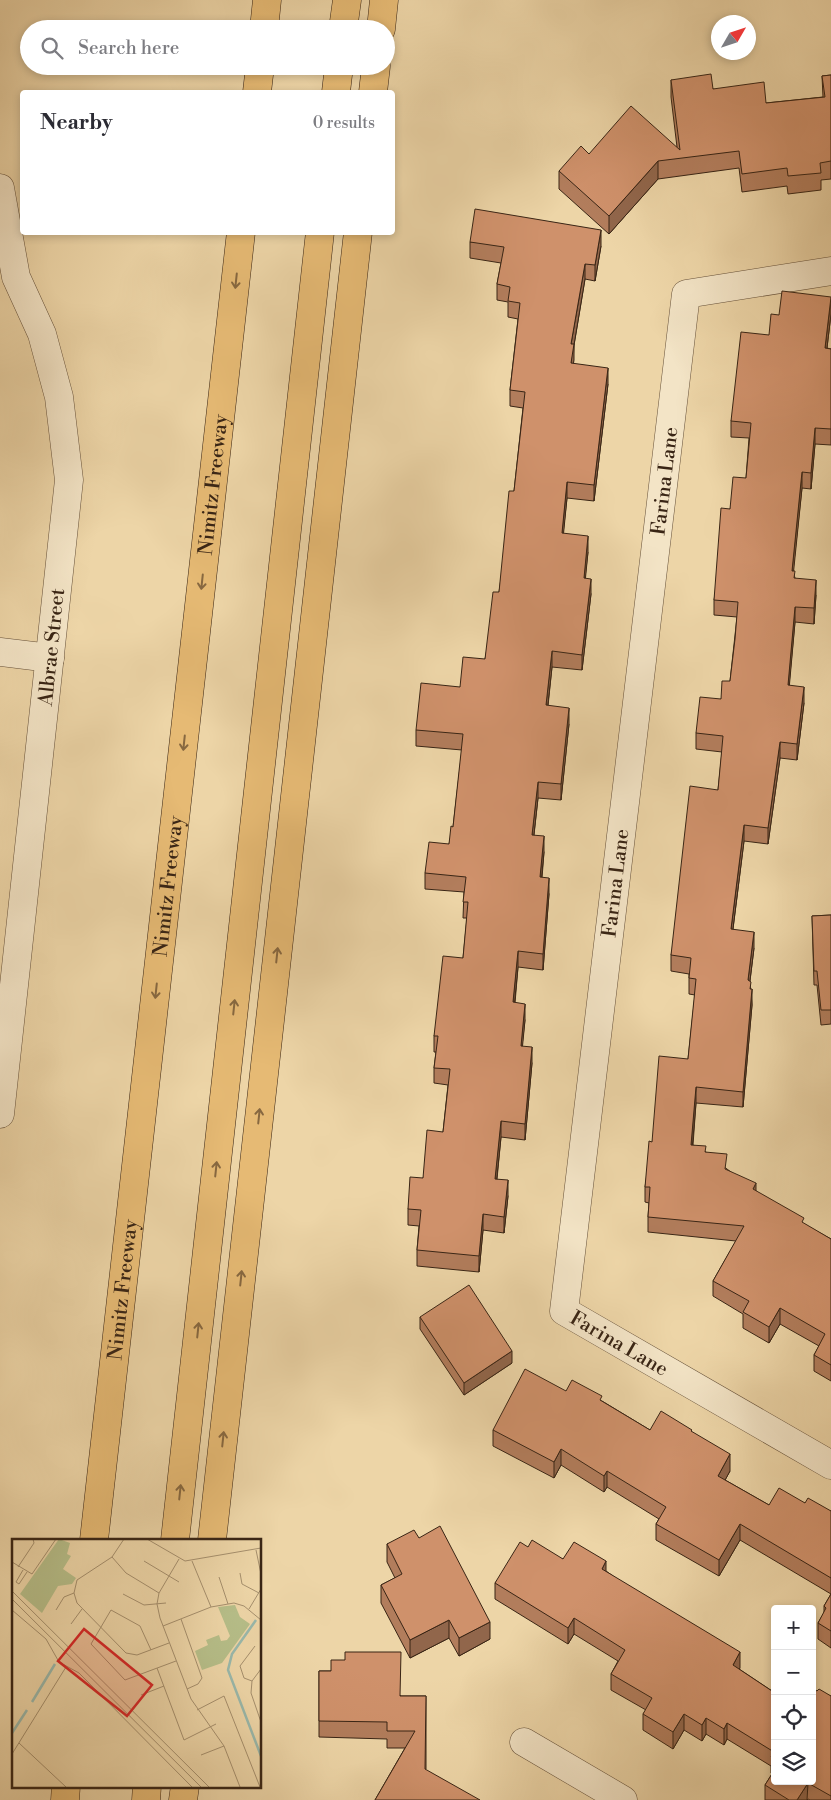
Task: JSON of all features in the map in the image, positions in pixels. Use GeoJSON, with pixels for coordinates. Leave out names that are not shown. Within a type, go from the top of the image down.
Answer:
{"type":"FeatureCollection","features":[{"type":"Feature","properties":{"kind":"highway"},"geometry":{"type":"LineString","coordinates":[[265,20],[268,0]]}},
{"type":"Feature","properties":{"kind":"highway"},"geometry":{"type":"LineString","coordinates":[[344,20],[346,0]]}},
{"type":"Feature","properties":{"kind":"highway"},"geometry":{"type":"LineString","coordinates":[[381,20],[384,0]]}},
{"type":"Feature","properties":{"kind":"highway"},"geometry":{"type":"LineString","coordinates":[[257,90],[259,75]]}},
{"type":"Feature","properties":{"kind":"highway"},"geometry":{"type":"LineString","coordinates":[[336,90],[338,75]]}},
{"type":"Feature","properties":{"kind":"highway"},"geometry":{"type":"LineString","coordinates":[[373,90],[375,75]]}},
{"type":"Feature","properties":{"kind":"highway","name":"Nimitz Freeway"},"geometry":{"type":"LineString","coordinates":[[94,1539],[241,235]]}},
{"type":"Feature","properties":{"kind":"highway"},"geometry":{"type":"LineString","coordinates":[[175,1539],[320,235]]}},
{"type":"Feature","properties":{"kind":"highway"},"geometry":{"type":"LineString","coordinates":[[212,1539],[358,235]]}},
{"type":"Feature","properties":{"kind":"street","name":"Albrae Street"},"geometry":{"type":"LineString","coordinates":[[0,195],[16,277],[42,334],[59,397],[69,480],[50,658],[8,975],[0,1114]]}},
{"type":"Feature","properties":{"kind":"street","name":"Farina Lane"},"geometry":{"type":"LineString","coordinates":[[831,271],[686,294],[564,1311],[831,1465]]}},
{"type":"Feature","properties":{"kind":"street"},"geometry":{"type":"LineString","coordinates":[[0,652],[50,658]]}},
{"type":"Feature","properties":{"kind":"street"},"geometry":{"type":"LineString","coordinates":[[524,1742],[623,1800]]}},
{"type":"Feature","properties":{"kind":"building"},"geometry":{"type":"Polygon","coordinates":[[[711,74],[713,89],[764,82],[766,103],[825,97],[822,76],[831,75],[831,161],[820,163],[821,173],[788,176],[787,168],[742,174],[739,151],[658,161],[609,216],[559,171],[581,146],[589,154],[631,106],[680,150],[671,80],[711,74]]]}},
{"type":"Feature","properties":{"kind":"building"},"geometry":{"type":"Polygon","coordinates":[[[475,209],[601,230],[595,265],[585,264],[571,344],[574,344],[571,363],[608,368],[594,485],[567,482],[562,533],[588,536],[584,578],[591,579],[582,655],[552,651],[546,705],[569,708],[561,784],[538,782],[532,835],[544,836],[540,877],[549,878],[543,954],[518,951],[513,1002],[525,1004],[521,1046],[532,1047],[525,1124],[501,1121],[495,1179],[508,1180],[504,1217],[483,1214],[479,1256],[417,1250],[421,1210],[408,1209],[410,1177],[423,1178],[427,1130],[443,1132],[450,1069],[434,1068],[438,1036],[434,1036],[443,956],[463,958],[468,902],[463,902],[466,877],[425,873],[429,842],[449,844],[451,826],[453,827],[463,734],[416,730],[421,683],[460,687],[463,657],[485,659],[493,592],[499,592],[509,491],[514,491],[525,392],[510,390],[520,303],[508,301],[510,287],[497,284],[504,247],[470,242],[475,209]]]}},
{"type":"Feature","properties":{"kind":"building"},"geometry":{"type":"Polygon","coordinates":[[[782,291],[831,297],[825,348],[831,349],[831,429],[815,428],[811,473],[802,472],[792,571],[795,571],[794,578],[816,580],[814,608],[795,607],[788,685],[804,687],[797,744],[780,742],[768,828],[744,825],[731,929],[754,932],[748,980],[751,982],[750,989],[752,989],[743,1092],[696,1087],[691,1145],[706,1146],[705,1152],[727,1154],[725,1169],[756,1183],[753,1189],[804,1218],[802,1222],[831,1239],[831,1365],[814,1355],[825,1334],[780,1308],[769,1327],[743,1312],[749,1301],[713,1281],[744,1226],[648,1217],[650,1187],[645,1187],[649,1141],[652,1142],[659,1056],[688,1059],[696,979],[689,978],[691,958],[671,955],[690,786],[718,790],[723,736],[696,733],[700,697],[721,699],[722,681],[730,681],[735,639],[738,602],[714,600],[721,508],[730,509],[733,477],[746,478],[751,423],[731,421],[741,332],[769,335],[771,314],[779,315],[782,291]]]}},
{"type":"Feature","properties":{"kind":"building"},"geometry":{"type":"Polygon","coordinates":[[[831,915],[831,1010],[821,1010],[817,971],[814,971],[812,916],[831,915]]]}},
{"type":"Feature","properties":{"kind":"building"},"geometry":{"type":"Polygon","coordinates":[[[469,1285],[512,1351],[464,1383],[420,1317],[469,1285]]]}},
{"type":"Feature","properties":{"kind":"building"},"geometry":{"type":"Polygon","coordinates":[[[525,1369],[566,1391],[572,1380],[602,1396],[600,1400],[650,1430],[661,1411],[730,1454],[718,1476],[769,1505],[779,1488],[805,1503],[808,1498],[831,1511],[831,1578],[740,1524],[719,1560],[656,1524],[666,1507],[607,1471],[604,1476],[561,1449],[554,1462],[493,1430],[525,1369]]]}},
{"type":"Feature","properties":{"kind":"building"},"geometry":{"type":"Polygon","coordinates":[[[440,1526],[490,1622],[459,1638],[449,1620],[410,1640],[381,1585],[402,1574],[387,1544],[414,1530],[419,1538],[440,1526]]]}},
{"type":"Feature","properties":{"kind":"building"},"geometry":{"type":"Polygon","coordinates":[[[532,1540],[563,1559],[574,1542],[606,1561],[602,1569],[740,1652],[733,1665],[771,1690],[771,1750],[727,1723],[724,1729],[706,1718],[702,1725],[684,1714],[673,1732],[643,1714],[652,1698],[611,1674],[625,1650],[574,1618],[568,1628],[495,1583],[520,1542],[528,1547],[532,1540]]]}},
{"type":"Feature","properties":{"kind":"building"},"geometry":{"type":"Polygon","coordinates":[[[831,1594],[831,1631],[818,1623],[831,1594]]]}},
{"type":"Feature","properties":{"kind":"building"},"geometry":{"type":"Polygon","coordinates":[[[345,1652],[401,1652],[400,1696],[426,1696],[425,1769],[480,1800],[375,1800],[415,1731],[387,1731],[387,1722],[319,1721],[319,1671],[331,1671],[331,1660],[345,1660],[345,1652]]]}},
{"type":"Feature","properties":{"kind":"building"},"geometry":{"type":"Polygon","coordinates":[[[819,1689],[831,1696],[831,1796],[812,1785],[816,1785],[816,1690],[819,1689]]]}},
{"type":"Feature","properties":{"kind":"building"},"geometry":{"type":"Polygon","coordinates":[[[771,1775],[771,1785],[807,1785],[797,1800],[789,1800],[765,1785],[771,1775]]]}}]}
